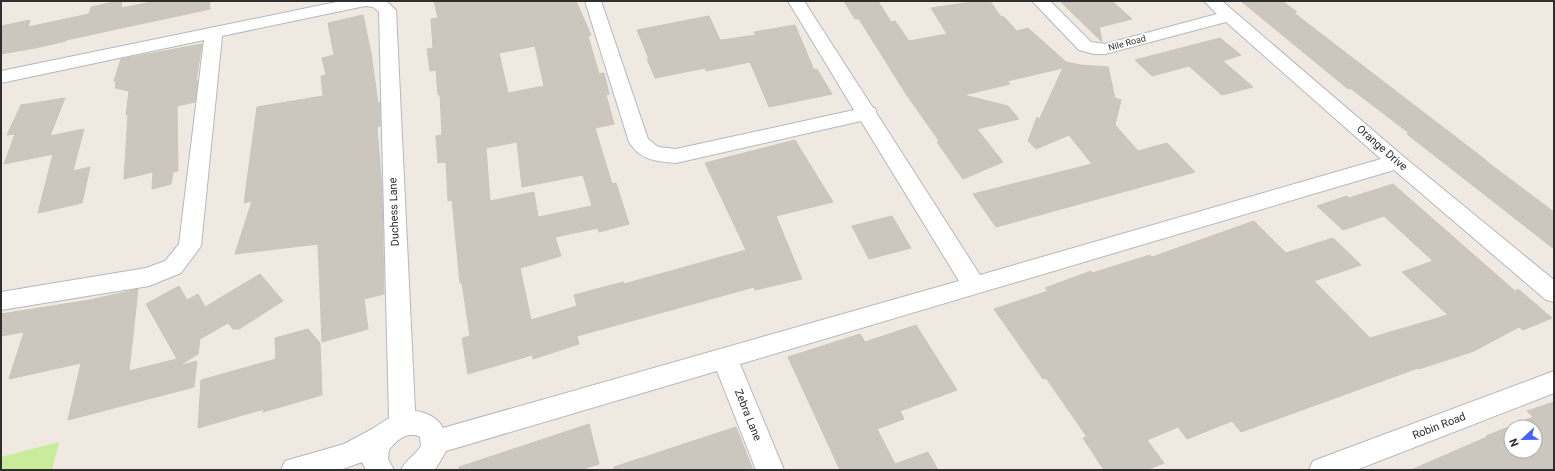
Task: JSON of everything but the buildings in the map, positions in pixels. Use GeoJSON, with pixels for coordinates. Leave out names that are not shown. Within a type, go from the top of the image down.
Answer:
{"type":"FeatureCollection","features":[{"type":"Feature","properties":{"kind":"street","name":"Duchess Lane"},"geometry":{"type":"LineString","coordinates":[[214,33],[365,1],[378,4],[387,10],[391,431]]}},
{"type":"Feature","properties":{"kind":"street"},"geometry":{"type":"LineString","coordinates":[[593,1],[639,142],[653,154],[676,156],[868,114]]}},
{"type":"Feature","properties":{"kind":"street"},"geometry":{"type":"LineString","coordinates":[[796,1],[974,285]]}},
{"type":"Feature","properties":{"kind":"street","name":"Nile Road"},"geometry":{"type":"LineString","coordinates":[[1040,1],[1085,46],[1094,50],[1104,49],[1230,16]]}},
{"type":"Feature","properties":{"kind":"street","name":"Orange Drive"},"geometry":{"type":"LineString","coordinates":[[1212,1],[1397,162],[1554,293]]}},
{"type":"Feature","properties":{"kind":"street"},"geometry":{"type":"LineString","coordinates":[[1,77],[214,33],[190,246],[173,267],[149,277],[1,301]]}},
{"type":"Feature","properties":{"kind":"street"},"geometry":{"type":"LineString","coordinates":[[435,442],[725,359],[1397,162]]}},
{"type":"Feature","properties":{"kind":"street","name":"Zebra Lane"},"geometry":{"type":"LineString","coordinates":[[725,359],[770,470]]}},
{"type":"Feature","properties":{"kind":"street","name":"Robin Road"},"geometry":{"type":"LineString","coordinates":[[1323,470],[1554,382]]}},
{"type":"Feature","properties":{"kind":"street"},"geometry":{"type":"LineString","coordinates":[[295,470],[349,455],[391,431],[418,422],[430,429],[435,442],[431,455],[420,468],[415,470]]}},
{"type":"Feature","properties":{"kind":"street"},"geometry":{"type":"LineString","coordinates":[[380,470],[375,464],[374,456],[376,447],[391,431]]}},
{"type":"Feature","properties":{"kind":"green space"},"geometry":{"type":"Polygon","coordinates":[[[59,442],[52,470],[1,470],[1,457],[59,442]]]}}]}
